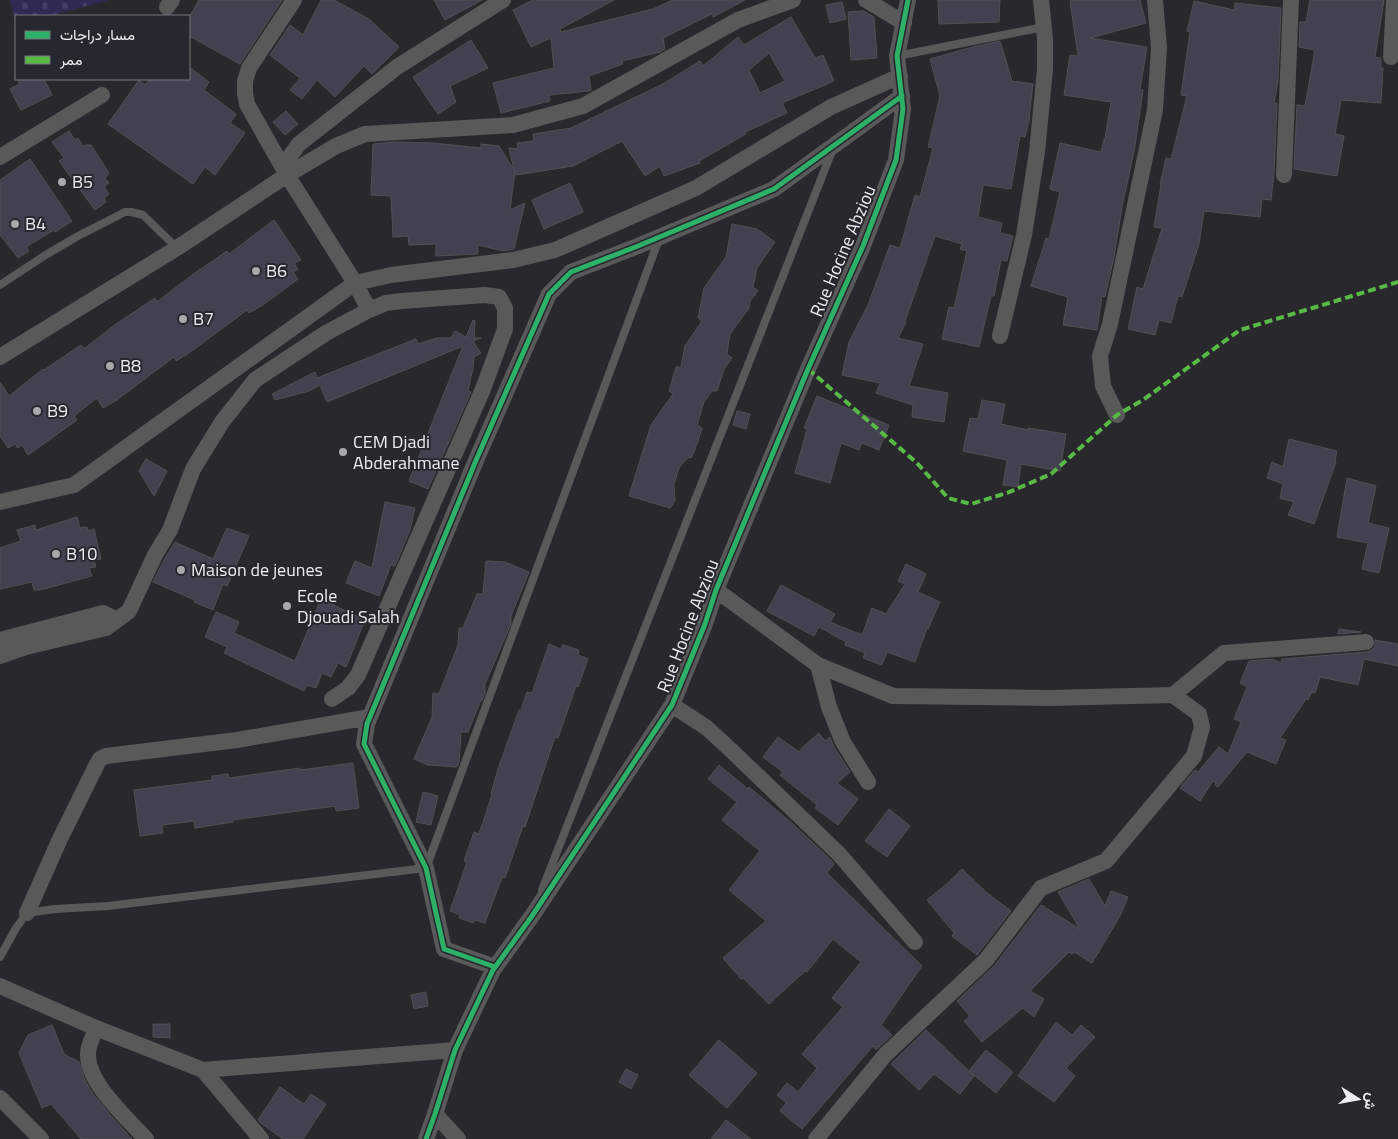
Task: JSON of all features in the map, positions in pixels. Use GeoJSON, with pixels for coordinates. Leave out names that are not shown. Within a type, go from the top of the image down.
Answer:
{"type":"FeatureCollection","features":[{"type":"Feature","properties":{"kind":"street"},"geometry":{"type":"LineString","coordinates":[[294,0],[252,63],[245,81],[247,104],[287,175],[355,283],[369,310]]}},
{"type":"Feature","properties":{"kind":"street"},"geometry":{"type":"LineString","coordinates":[[287,175],[290,156],[299,144],[397,67],[503,0]]}},
{"type":"Feature","properties":{"kind":"street"},"geometry":{"type":"LineString","coordinates":[[0,356],[177,248],[287,175],[336,146],[365,134],[513,125],[583,106],[738,20],[793,0]]}},
{"type":"Feature","properties":{"kind":"street"},"geometry":{"type":"LineString","coordinates":[[866,0],[904,23]]}},
{"type":"Feature","properties":{"kind":"street","name":"Rue Hocine Abziou"},"geometry":{"type":"LineString","coordinates":[[426,1139],[455,1050],[495,967],[532,916],[672,705],[705,624],[716,590],[808,369],[863,246],[896,160],[903,109],[896,56],[908,0]]}},
{"type":"Feature","properties":{"kind":"street"},"geometry":{"type":"LineString","coordinates":[[1000,336],[1024,235],[1037,152],[1045,70],[1044,26],[1041,0]]}},
{"type":"Feature","properties":{"kind":"street"},"geometry":{"type":"LineString","coordinates":[[1117,415],[1103,386],[1100,356],[1110,324],[1155,110],[1159,48],[1155,0]]}},
{"type":"Feature","properties":{"kind":"street"},"geometry":{"type":"LineString","coordinates":[[1284,175],[1291,0]]}},
{"type":"Feature","properties":{"kind":"street"},"geometry":{"type":"LineString","coordinates":[[1391,57],[1394,0]]}},
{"type":"Feature","properties":{"kind":"street"},"geometry":{"type":"LineString","coordinates":[[0,502],[74,485],[355,283],[391,274],[513,260],[555,250],[696,188],[831,107],[900,76]]}},
{"type":"Feature","properties":{"kind":"street"},"geometry":{"type":"LineString","coordinates":[[0,156],[102,95]]}},
{"type":"Feature","properties":{"kind":"street"},"geometry":{"type":"LineString","coordinates":[[495,967],[444,949],[426,868],[364,744],[367,724],[477,458],[548,294],[571,272],[774,189],[902,96]]}},
{"type":"Feature","properties":{"kind":"street"},"geometry":{"type":"LineString","coordinates":[[0,656],[26,647],[106,628],[129,611],[154,556],[170,530],[194,469],[222,422],[255,380],[326,333],[386,303],[485,295],[499,297],[505,308],[505,329],[483,389],[358,675],[348,688],[332,699]]}},
{"type":"Feature","properties":{"kind":"street"},"geometry":{"type":"LineString","coordinates":[[716,590],[818,665],[893,696],[1049,698],[1174,695],[1224,653],[1366,642]]}},
{"type":"Feature","properties":{"kind":"street"},"geometry":{"type":"LineString","coordinates":[[0,640],[103,613],[117,620]]}},
{"type":"Feature","properties":{"kind":"street"},"geometry":{"type":"LineString","coordinates":[[818,665],[829,707],[843,742],[868,782]]}},
{"type":"Feature","properties":{"kind":"street"},"geometry":{"type":"LineString","coordinates":[[816,1139],[885,1055],[986,960],[1041,888],[1106,861],[1194,756],[1202,727],[1198,714],[1174,695]]}},
{"type":"Feature","properties":{"kind":"street"},"geometry":{"type":"LineString","coordinates":[[672,705],[707,728],[829,844],[915,942]]}},
{"type":"Feature","properties":{"kind":"street"},"geometry":{"type":"LineString","coordinates":[[28,913],[59,841],[100,759],[106,756],[237,740],[370,717]]}},
{"type":"Feature","properties":{"kind":"street"},"geometry":{"type":"LineString","coordinates":[[0,986],[96,1028],[203,1070],[455,1050]]}},
{"type":"Feature","properties":{"kind":"street"},"geometry":{"type":"LineString","coordinates":[[96,1028],[88,1053],[91,1071],[98,1086],[146,1139]]}},
{"type":"Feature","properties":{"kind":"street"},"geometry":{"type":"LineString","coordinates":[[203,1070],[261,1139]]}},
{"type":"Feature","properties":{"kind":"street"},"geometry":{"type":"LineString","coordinates":[[0,1098],[41,1139]]}},
{"type":"Feature","properties":{"kind":"street"},"geometry":{"type":"LineString","coordinates":[[435,1114],[458,1139]]}},
{"type":"Feature","properties":{"kind":"lane"},"geometry":{"type":"LineString","coordinates":[[896,56],[1044,26]]}},
{"type":"Feature","properties":{"kind":"lane"},"geometry":{"type":"LineString","coordinates":[[532,916],[834,145]]}},
{"type":"Feature","properties":{"kind":"lane"},"geometry":{"type":"LineString","coordinates":[[0,285],[78,236],[125,212],[143,215],[177,248]]}},
{"type":"Feature","properties":{"kind":"lane"},"geometry":{"type":"LineString","coordinates":[[0,957],[16,928],[28,913],[55,909],[108,906],[426,868],[660,237]]}},
{"type":"Feature","properties":{"kind":"green space"},"geometry":{"type":"Polygon","coordinates":[[[10,0],[109,0],[53,15],[15,15],[15,20],[10,0]]]}},
{"type":"Feature","properties":{"kind":"building"},"geometry":{"type":"Polygon","coordinates":[[[199,0],[282,0],[240,64],[190,37],[190,16],[199,0]]]}},
{"type":"Feature","properties":{"kind":"building"},"geometry":{"type":"Polygon","coordinates":[[[321,0],[334,0],[369,19],[399,47],[372,74],[364,66],[335,97],[317,80],[302,99],[290,90],[300,78],[270,55],[290,25],[303,35],[321,0]]]}},
{"type":"Feature","properties":{"kind":"building"},"geometry":{"type":"Polygon","coordinates":[[[434,0],[482,0],[445,20],[434,0]]]}},
{"type":"Feature","properties":{"kind":"building"},"geometry":{"type":"Polygon","coordinates":[[[533,0],[614,0],[560,29],[561,32],[653,9],[673,0],[745,0],[713,17],[712,14],[663,38],[665,49],[660,52],[622,61],[623,64],[589,76],[591,90],[589,91],[549,95],[550,101],[501,113],[493,83],[554,68],[551,38],[531,47],[513,10],[533,0]]]}},
{"type":"Feature","properties":{"kind":"building"},"geometry":{"type":"Polygon","coordinates":[[[938,0],[1000,0],[999,22],[939,24],[938,0]]]}},
{"type":"Feature","properties":{"kind":"building"},"geometry":{"type":"Polygon","coordinates":[[[1140,0],[1146,23],[1090,38],[1147,47],[1140,89],[1143,90],[1135,146],[1114,257],[1105,297],[1102,296],[1097,330],[1063,325],[1068,297],[1031,286],[1046,238],[1049,239],[1060,192],[1050,189],[1060,143],[1101,152],[1105,139],[1111,102],[1064,95],[1070,55],[1078,56],[1070,1],[1140,0]]]}},
{"type":"Feature","properties":{"kind":"building"},"geometry":{"type":"Polygon","coordinates":[[[1310,0],[1384,0],[1375,57],[1381,58],[1381,68],[1383,68],[1381,103],[1341,100],[1335,134],[1344,136],[1337,176],[1294,169],[1297,105],[1305,106],[1315,50],[1299,47],[1300,22],[1306,22],[1310,0]]]}},
{"type":"Feature","properties":{"kind":"building"},"geometry":{"type":"Polygon","coordinates":[[[1194,1],[1234,10],[1235,3],[1281,8],[1278,81],[1274,103],[1277,103],[1271,200],[1262,199],[1260,217],[1204,211],[1199,244],[1182,297],[1178,296],[1171,323],[1159,320],[1155,335],[1128,329],[1137,287],[1143,289],[1162,228],[1154,227],[1160,184],[1166,158],[1171,159],[1187,96],[1181,95],[1190,32],[1187,31],[1194,1]]]}},
{"type":"Feature","properties":{"kind":"building"},"geometry":{"type":"Polygon","coordinates":[[[842,2],[846,19],[830,23],[826,5],[842,2]]]}},
{"type":"Feature","properties":{"kind":"building"},"geometry":{"type":"Polygon","coordinates":[[[864,11],[874,17],[877,58],[851,60],[848,12],[864,11]]]}},
{"type":"Feature","properties":{"kind":"building"},"geometry":{"type":"Polygon","coordinates":[[[791,17],[815,58],[823,55],[834,81],[782,103],[787,113],[745,132],[746,134],[699,161],[700,163],[664,176],[660,166],[645,176],[622,141],[573,166],[516,175],[515,171],[510,210],[525,203],[514,249],[503,251],[478,245],[478,254],[436,256],[436,244],[409,245],[408,236],[393,237],[391,196],[371,195],[373,144],[395,142],[434,143],[481,148],[481,144],[499,146],[514,170],[509,148],[518,149],[517,143],[534,141],[533,134],[571,128],[663,84],[700,61],[703,66],[738,37],[744,45],[791,17]],[[769,53],[749,70],[760,93],[785,81],[769,53]]]}},
{"type":"Feature","properties":{"kind":"building"},"geometry":{"type":"Polygon","coordinates":[[[471,40],[488,68],[450,86],[456,102],[438,114],[413,77],[471,40]]]}},
{"type":"Feature","properties":{"kind":"building"},"geometry":{"type":"Polygon","coordinates":[[[1000,41],[1012,81],[1033,84],[1030,117],[1025,137],[1020,136],[1011,189],[983,185],[978,217],[1002,223],[1000,233],[1013,236],[1007,261],[1001,260],[994,296],[991,296],[979,347],[942,339],[949,307],[954,308],[967,251],[960,249],[962,244],[935,236],[906,322],[898,338],[923,344],[909,386],[948,393],[944,422],[912,417],[913,405],[876,393],[880,383],[842,375],[849,342],[868,305],[890,245],[900,248],[915,195],[920,197],[933,148],[928,147],[940,96],[930,59],[1000,41]]]}},
{"type":"Feature","properties":{"kind":"building"},"geometry":{"type":"Polygon","coordinates":[[[190,68],[209,82],[204,90],[236,114],[230,123],[245,133],[215,175],[205,167],[193,184],[108,124],[139,80],[145,85],[149,80],[190,80],[190,68]]]}},
{"type":"Feature","properties":{"kind":"building"},"geometry":{"type":"Polygon","coordinates":[[[18,80],[44,80],[52,95],[21,110],[10,89],[19,84],[18,80]]]}},
{"type":"Feature","properties":{"kind":"building"},"geometry":{"type":"Polygon","coordinates":[[[286,111],[298,124],[285,135],[273,122],[286,111]]]}},
{"type":"Feature","properties":{"kind":"building"},"geometry":{"type":"Polygon","coordinates":[[[69,131],[75,140],[78,138],[83,146],[91,145],[109,173],[105,178],[109,183],[104,187],[109,194],[104,198],[106,202],[95,210],[59,161],[64,158],[52,142],[69,131]]]}},
{"type":"Feature","properties":{"kind":"building"},"geometry":{"type":"Polygon","coordinates":[[[30,159],[72,221],[26,247],[29,251],[18,258],[0,235],[0,180],[30,159]]]}},
{"type":"Feature","properties":{"kind":"building"},"geometry":{"type":"Polygon","coordinates":[[[570,183],[583,212],[544,229],[532,200],[570,183]]]}},
{"type":"Feature","properties":{"kind":"building"},"geometry":{"type":"Polygon","coordinates":[[[274,220],[301,260],[294,263],[298,269],[293,272],[298,279],[263,305],[249,313],[247,310],[189,353],[176,361],[174,357],[117,400],[103,408],[97,398],[74,416],[77,420],[28,455],[22,445],[18,448],[15,444],[8,448],[0,436],[0,382],[9,396],[43,369],[81,345],[84,349],[116,324],[155,298],[157,302],[192,275],[227,251],[229,254],[274,220]]]}},
{"type":"Feature","properties":{"kind":"building"},"geometry":{"type":"Polygon","coordinates":[[[732,224],[757,229],[775,242],[757,268],[753,287],[758,291],[750,301],[749,308],[730,334],[727,354],[732,358],[724,369],[717,391],[712,391],[704,402],[697,425],[702,428],[698,441],[692,457],[687,458],[679,468],[674,484],[675,501],[670,508],[629,496],[651,425],[673,394],[669,391],[676,367],[681,367],[685,346],[702,321],[698,318],[704,288],[726,257],[732,224]]]}},
{"type":"Feature","properties":{"kind":"building"},"geometry":{"type":"Polygon","coordinates":[[[473,320],[475,321],[474,338],[481,338],[474,341],[474,343],[481,353],[474,357],[468,391],[471,392],[428,489],[409,481],[463,346],[327,402],[320,385],[309,391],[275,400],[272,394],[315,372],[317,378],[416,339],[418,344],[437,338],[451,338],[455,331],[466,337],[473,320]]]}},
{"type":"Feature","properties":{"kind":"building"},"geometry":{"type":"Polygon","coordinates":[[[817,396],[889,425],[879,450],[862,443],[859,450],[841,443],[830,483],[795,473],[807,429],[804,428],[817,396]]]}},
{"type":"Feature","properties":{"kind":"building"},"geometry":{"type":"Polygon","coordinates":[[[982,400],[1005,404],[1001,424],[1028,430],[1028,428],[1066,434],[1060,471],[1021,464],[1018,487],[1003,485],[1007,460],[963,451],[970,418],[978,419],[982,400]]]}},
{"type":"Feature","properties":{"kind":"building"},"geometry":{"type":"Polygon","coordinates":[[[737,411],[750,414],[746,429],[733,425],[737,411]]]}},
{"type":"Feature","properties":{"kind":"building"},"geometry":{"type":"Polygon","coordinates":[[[1289,439],[1337,451],[1336,462],[1314,524],[1288,515],[1294,502],[1280,498],[1283,484],[1267,478],[1272,462],[1283,467],[1289,439]]]}},
{"type":"Feature","properties":{"kind":"building"},"geometry":{"type":"Polygon","coordinates":[[[146,459],[167,471],[154,496],[139,471],[146,459]]]}},
{"type":"Feature","properties":{"kind":"building"},"geometry":{"type":"Polygon","coordinates":[[[1347,478],[1376,486],[1368,523],[1389,528],[1379,573],[1362,569],[1368,543],[1337,537],[1347,478]]]}},
{"type":"Feature","properties":{"kind":"building"},"geometry":{"type":"Polygon","coordinates":[[[385,502],[415,508],[410,530],[395,566],[391,565],[379,596],[346,583],[355,561],[372,568],[385,502]]]}},
{"type":"Feature","properties":{"kind":"building","name":"B10"},"geometry":{"type":"Polygon","coordinates":[[[77,517],[80,528],[87,527],[88,531],[94,529],[101,559],[94,560],[96,567],[89,568],[92,576],[40,590],[34,590],[32,582],[0,589],[0,548],[21,541],[17,530],[35,525],[36,530],[77,517]]]}},
{"type":"Feature","properties":{"kind":"building"},"geometry":{"type":"Polygon","coordinates":[[[227,528],[249,536],[227,586],[223,584],[213,610],[153,582],[175,542],[213,559],[227,528]]]}},
{"type":"Feature","properties":{"kind":"building"},"geometry":{"type":"Polygon","coordinates":[[[486,561],[505,562],[529,572],[511,616],[511,624],[485,684],[485,693],[468,732],[461,732],[457,767],[428,765],[414,759],[432,717],[433,693],[439,694],[458,645],[459,628],[463,628],[477,594],[483,594],[486,561]]]}},
{"type":"Feature","properties":{"kind":"building"},"geometry":{"type":"Polygon","coordinates":[[[906,564],[926,574],[918,592],[940,602],[927,628],[915,662],[887,652],[882,665],[863,658],[865,653],[845,645],[846,642],[819,627],[814,636],[767,611],[781,585],[835,614],[830,622],[862,635],[872,608],[886,614],[905,584],[898,581],[906,564]]]}},
{"type":"Feature","properties":{"kind":"building"},"geometry":{"type":"Polygon","coordinates":[[[321,599],[365,620],[346,667],[338,663],[331,677],[322,673],[316,688],[307,685],[304,691],[224,653],[227,647],[205,637],[216,612],[239,622],[234,633],[295,661],[321,599]]]}},
{"type":"Feature","properties":{"kind":"building"},"geometry":{"type":"Polygon","coordinates":[[[1339,629],[1361,632],[1338,634],[1339,629]]]}},
{"type":"Feature","properties":{"kind":"building"},"geometry":{"type":"Polygon","coordinates":[[[1375,640],[1398,644],[1398,666],[1364,659],[1358,685],[1320,677],[1315,693],[1312,692],[1308,700],[1306,699],[1280,738],[1286,740],[1276,764],[1247,752],[1218,787],[1213,781],[1200,801],[1180,788],[1195,770],[1198,772],[1219,747],[1228,754],[1241,722],[1234,719],[1247,687],[1240,683],[1249,661],[1272,659],[1281,663],[1282,659],[1367,652],[1375,647],[1375,640]]]}},
{"type":"Feature","properties":{"kind":"building"},"geometry":{"type":"Polygon","coordinates":[[[549,644],[561,649],[563,645],[579,650],[578,655],[588,659],[578,687],[576,686],[558,738],[555,737],[525,827],[523,826],[505,878],[502,877],[485,923],[475,920],[473,923],[459,918],[460,915],[450,911],[467,862],[464,861],[474,832],[479,834],[492,795],[498,769],[519,710],[521,710],[527,692],[532,693],[549,644]]]}},
{"type":"Feature","properties":{"kind":"building"},"geometry":{"type":"Polygon","coordinates":[[[819,733],[825,741],[830,737],[850,772],[837,783],[858,799],[838,825],[815,808],[817,805],[780,775],[783,772],[763,757],[778,737],[799,752],[819,733]]]}},
{"type":"Feature","properties":{"kind":"building"},"geometry":{"type":"Polygon","coordinates":[[[353,763],[359,808],[336,811],[335,806],[233,820],[233,822],[195,828],[194,821],[162,825],[163,833],[140,836],[134,790],[212,780],[212,776],[228,774],[229,778],[353,763]]]}},
{"type":"Feature","properties":{"kind":"building"},"geometry":{"type":"Polygon","coordinates":[[[719,765],[748,789],[749,787],[793,824],[832,861],[834,864],[827,873],[922,966],[881,1025],[892,1035],[876,1050],[873,1046],[802,1129],[780,1111],[786,1103],[777,1095],[787,1083],[798,1092],[817,1068],[802,1054],[843,1007],[832,998],[861,962],[833,939],[807,972],[805,971],[769,1004],[743,978],[741,979],[723,958],[766,921],[729,890],[760,851],[722,820],[737,802],[708,779],[719,765]]]}},
{"type":"Feature","properties":{"kind":"building"},"geometry":{"type":"Polygon","coordinates":[[[423,792],[438,796],[431,825],[416,822],[423,792]]]}},
{"type":"Feature","properties":{"kind":"building"},"geometry":{"type":"Polygon","coordinates":[[[889,809],[910,826],[887,857],[865,841],[889,809]]]}},
{"type":"Feature","properties":{"kind":"building"},"geometry":{"type":"Polygon","coordinates":[[[962,869],[987,893],[1011,911],[977,955],[952,936],[954,933],[927,900],[962,869]]]}},
{"type":"Feature","properties":{"kind":"building"},"geometry":{"type":"Polygon","coordinates":[[[1089,879],[1105,906],[1111,891],[1128,897],[1120,916],[1092,963],[1074,952],[1072,954],[1069,952],[1030,991],[1044,999],[1034,1017],[1023,1008],[982,1042],[964,1021],[970,1016],[957,1001],[994,966],[1041,905],[1080,929],[1058,892],[1089,879]]]}},
{"type":"Feature","properties":{"kind":"building"},"geometry":{"type":"Polygon","coordinates":[[[426,992],[428,1006],[414,1009],[411,995],[426,992]]]}},
{"type":"Feature","properties":{"kind":"building"},"geometry":{"type":"Polygon","coordinates":[[[1056,1022],[1072,1035],[1081,1025],[1095,1037],[1066,1068],[1075,1076],[1054,1102],[1018,1076],[1056,1022]]]}},
{"type":"Feature","properties":{"kind":"building"},"geometry":{"type":"Polygon","coordinates":[[[153,1024],[170,1024],[170,1038],[153,1037],[153,1024]]]}},
{"type":"Feature","properties":{"kind":"building"},"geometry":{"type":"Polygon","coordinates":[[[52,1025],[64,1054],[79,1062],[85,1080],[93,1094],[132,1139],[81,1139],[51,1104],[42,1108],[19,1053],[28,1035],[52,1025]]]}},
{"type":"Feature","properties":{"kind":"building"},"geometry":{"type":"Polygon","coordinates":[[[926,1030],[974,1076],[960,1094],[934,1074],[919,1090],[891,1064],[926,1030]]]}},
{"type":"Feature","properties":{"kind":"building"},"geometry":{"type":"Polygon","coordinates":[[[719,1040],[757,1073],[727,1108],[689,1075],[719,1040]]]}},
{"type":"Feature","properties":{"kind":"building"},"geometry":{"type":"Polygon","coordinates":[[[986,1050],[1013,1072],[996,1093],[969,1071],[986,1050]]]}},
{"type":"Feature","properties":{"kind":"building"},"geometry":{"type":"Polygon","coordinates":[[[626,1069],[638,1075],[631,1089],[619,1082],[626,1069]]]}},
{"type":"Feature","properties":{"kind":"building"},"geometry":{"type":"Polygon","coordinates":[[[280,1087],[304,1104],[311,1094],[326,1104],[303,1139],[283,1139],[258,1120],[280,1087]]]}},
{"type":"Feature","properties":{"kind":"building"},"geometry":{"type":"Polygon","coordinates":[[[726,1120],[751,1139],[711,1139],[726,1120]]]}},
{"type":"Feature","properties":{"kind":"marked path"},"geometry":{"type":"LineString","coordinates":[[808,369],[917,463],[948,498],[971,504],[1007,493],[1051,474],[1117,415],[1143,400],[1240,330],[1398,282]]}},
{"type":"Feature","properties":{"kind":"cycle path"},"geometry":{"type":"LineString","coordinates":[[426,1139],[455,1050],[493,970],[532,916],[672,705],[705,624],[716,590],[808,369],[863,246],[896,160],[903,109],[897,56],[908,0]]}},
{"type":"Feature","properties":{"kind":"cycle path"},"geometry":{"type":"LineString","coordinates":[[495,967],[444,949],[426,868],[364,744],[367,724],[477,458],[549,294],[571,272],[774,189],[902,96]]}},
{"type":"Feature","properties":{"kind":"place","name":"B5"},"geometry":{"type":"Point","coordinates":[62,182]}},
{"type":"Feature","properties":{"kind":"place","name":"B4"},"geometry":{"type":"Point","coordinates":[15,224]}},
{"type":"Feature","properties":{"kind":"place","name":"B6"},"geometry":{"type":"Point","coordinates":[256,271]}},
{"type":"Feature","properties":{"kind":"place","name":"B7"},"geometry":{"type":"Point","coordinates":[183,319]}},
{"type":"Feature","properties":{"kind":"place","name":"B8"},"geometry":{"type":"Point","coordinates":[110,366]}},
{"type":"Feature","properties":{"kind":"place","name":"B9"},"geometry":{"type":"Point","coordinates":[37,411]}},
{"type":"Feature","properties":{"kind":"place","name":"CEM Djadi Abderahmane"},"geometry":{"type":"Point","coordinates":[343,452]}},
{"type":"Feature","properties":{"kind":"place","name":"B10"},"geometry":{"type":"Point","coordinates":[56,554]}},
{"type":"Feature","properties":{"kind":"place","name":"Maison de jeunes"},"geometry":{"type":"Point","coordinates":[181,570]}},
{"type":"Feature","properties":{"kind":"place","name":"Ecole Djouadi Salah"},"geometry":{"type":"Point","coordinates":[287,606]}}]}
